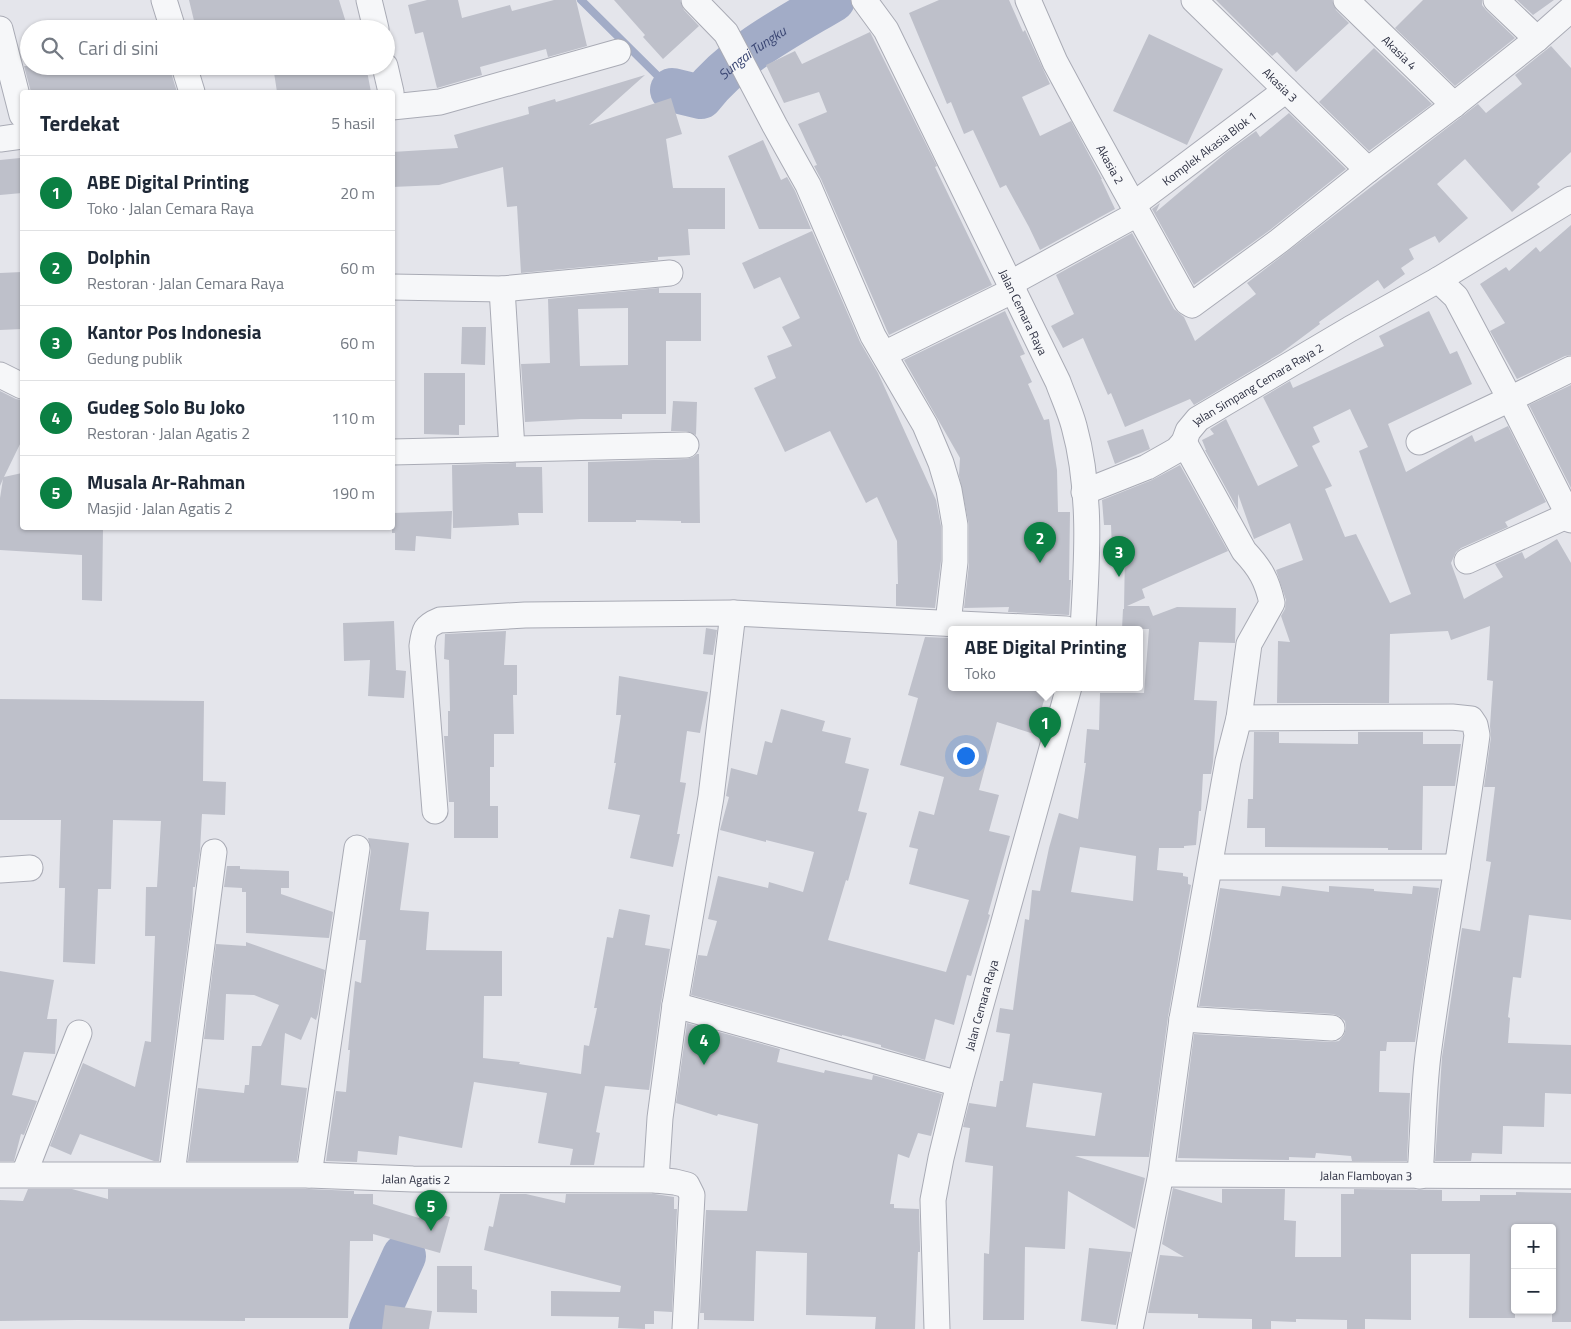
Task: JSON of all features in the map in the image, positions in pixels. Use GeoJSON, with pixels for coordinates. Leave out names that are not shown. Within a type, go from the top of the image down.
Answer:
{"type":"FeatureCollection","features":[{"type":"Feature","properties":{"kind":"street"},"geometry":{"type":"LineString","coordinates":[[164,0],[170,20]]}},
{"type":"Feature","properties":{"kind":"street"},"geometry":{"type":"LineString","coordinates":[[369,0],[374,20]]}},
{"type":"Feature","properties":{"kind":"street"},"geometry":{"type":"LineString","coordinates":[[694,0],[726,33],[808,185],[873,336],[925,425],[941,463],[949,490],[955,525],[955,562],[948,623]]}},
{"type":"Feature","properties":{"kind":"street","name":"Akasia 3"},"geometry":{"type":"LineString","coordinates":[[1194,0],[1368,170]]}},
{"type":"Feature","properties":{"kind":"street","name":"Akasia 4"},"geometry":{"type":"LineString","coordinates":[[1346,0],[1454,105]]}},
{"type":"Feature","properties":{"kind":"street"},"geometry":{"type":"LineString","coordinates":[[1496,0],[1537,39]]}},
{"type":"Feature","properties":{"kind":"street","name":"Akasia 2"},"geometry":{"type":"LineString","coordinates":[[1037,4],[1055,62],[1187,302],[1192,305],[1279,241],[1368,170]]}},
{"type":"Feature","properties":{"kind":"street"},"geometry":{"type":"LineString","coordinates":[[1368,170],[1454,105],[1537,39],[1571,9]]}},
{"type":"Feature","properties":{"kind":"street","name":"Jalan Cemara Raya"},"geometry":{"type":"LineString","coordinates":[[871,10],[886,30],[1012,287],[1058,382],[1074,425],[1084,492],[1086,577],[1083,626]]}},
{"type":"Feature","properties":{"kind":"street"},"geometry":{"type":"LineString","coordinates":[[0,29],[20,107]]}},
{"type":"Feature","properties":{"kind":"street"},"geometry":{"type":"LineString","coordinates":[[395,102],[440,102],[618,52]]}},
{"type":"Feature","properties":{"kind":"street"},"geometry":{"type":"LineString","coordinates":[[187,75],[191,90]]}},
{"type":"Feature","properties":{"kind":"street"},"geometry":{"type":"LineString","coordinates":[[387,75],[390,90]]}},
{"type":"Feature","properties":{"kind":"street","name":"Komplek Akasia Blok 1"},"geometry":{"type":"LineString","coordinates":[[884,354],[1012,287],[1135,209],[1286,90]]}},
{"type":"Feature","properties":{"kind":"street"},"geometry":{"type":"LineString","coordinates":[[0,139],[20,136]]}},
{"type":"Feature","properties":{"kind":"street","name":"Jalan Simpang Cemara Raya 2"},"geometry":{"type":"LineString","coordinates":[[1084,492],[1147,467],[1177,450],[1184,442],[1188,430],[1198,419],[1350,329],[1438,280],[1571,199]]}},
{"type":"Feature","properties":{"kind":"street"},"geometry":{"type":"LineString","coordinates":[[395,287],[502,289],[670,273]]}},
{"type":"Feature","properties":{"kind":"street"},"geometry":{"type":"LineString","coordinates":[[1438,280],[1456,297],[1570,516],[1467,561]]}},
{"type":"Feature","properties":{"kind":"street"},"geometry":{"type":"LineString","coordinates":[[502,289],[512,448]]}},
{"type":"Feature","properties":{"kind":"street"},"geometry":{"type":"LineString","coordinates":[[1419,442],[1571,369]]}},
{"type":"Feature","properties":{"kind":"street"},"geometry":{"type":"LineString","coordinates":[[0,375],[20,385]]}},
{"type":"Feature","properties":{"kind":"street"},"geometry":{"type":"LineString","coordinates":[[1130,1329],[1161,1174],[1182,1019],[1211,867],[1228,761],[1239,718],[1249,644],[1272,603],[1269,589],[1258,566],[1244,551],[1184,442]]}},
{"type":"Feature","properties":{"kind":"street"},"geometry":{"type":"LineString","coordinates":[[395,452],[686,445]]}},
{"type":"Feature","properties":{"kind":"street"},"geometry":{"type":"LineString","coordinates":[[656,1180],[660,1118],[676,1005],[711,797],[734,613]]}},
{"type":"Feature","properties":{"kind":"street"},"geometry":{"type":"LineString","coordinates":[[435,811],[422,646],[423,632],[430,624],[440,620],[525,616],[734,613],[1007,626]]}},
{"type":"Feature","properties":{"kind":"street","name":"Jalan Cemara Raya"},"geometry":{"type":"LineString","coordinates":[[936,1329],[933,1200],[941,1158],[959,1084],[1068,691]]}},
{"type":"Feature","properties":{"kind":"street"},"geometry":{"type":"LineString","coordinates":[[1239,718],[1452,717],[1471,719],[1475,725],[1477,735],[1467,810],[1428,1056],[1420,1176]]}},
{"type":"Feature","properties":{"kind":"street"},"geometry":{"type":"LineString","coordinates":[[309,1175],[357,848]]}},
{"type":"Feature","properties":{"kind":"street"},"geometry":{"type":"LineString","coordinates":[[172,1174],[214,852]]}},
{"type":"Feature","properties":{"kind":"street"},"geometry":{"type":"LineString","coordinates":[[1211,867],[1457,867]]}},
{"type":"Feature","properties":{"kind":"street"},"geometry":{"type":"LineString","coordinates":[[0,870],[30,868]]}},
{"type":"Feature","properties":{"kind":"street"},"geometry":{"type":"LineString","coordinates":[[676,1005],[959,1084]]}},
{"type":"Feature","properties":{"kind":"street"},"geometry":{"type":"LineString","coordinates":[[1182,1019],[1332,1028]]}},
{"type":"Feature","properties":{"kind":"street"},"geometry":{"type":"LineString","coordinates":[[12,1174],[79,1033]]}},
{"type":"Feature","properties":{"kind":"street","name":"Jalan Agatis 2"},"geometry":{"type":"LineString","coordinates":[[12,1174],[309,1175],[457,1180],[656,1180],[675,1182],[687,1185],[692,1192],[686,1329]]}},
{"type":"Feature","properties":{"kind":"street","name":"Jalan Flamboyan 3"},"geometry":{"type":"LineString","coordinates":[[1161,1174],[1571,1176]]}},
{"type":"Feature","properties":{"kind":"building"},"geometry":{"type":"Polygon","coordinates":[[[189,0],[339,0],[345,20],[194,20],[189,0]]]}},
{"type":"Feature","properties":{"kind":"building"},"geometry":{"type":"Polygon","coordinates":[[[427,0],[458,0],[462,18],[510,5],[512,11],[554,0],[576,0],[587,46],[548,57],[546,49],[480,67],[482,75],[437,88],[423,32],[415,34],[408,5],[427,0]]]}},
{"type":"Feature","properties":{"kind":"building"},"geometry":{"type":"Polygon","coordinates":[[[614,0],[680,0],[684,10],[699,26],[663,59],[614,0]]]}},
{"type":"Feature","properties":{"kind":"building"},"geometry":{"type":"Polygon","coordinates":[[[939,0],[1009,0],[1050,84],[1022,97],[1040,136],[1071,121],[1102,179],[1115,209],[1040,250],[1006,185],[1000,188],[973,130],[964,134],[951,102],[947,104],[909,13],[939,0]]]}},
{"type":"Feature","properties":{"kind":"building"},"geometry":{"type":"Polygon","coordinates":[[[1216,0],[1332,0],[1336,10],[1349,23],[1296,72],[1277,52],[1272,56],[1216,0]]]}},
{"type":"Feature","properties":{"kind":"building"},"geometry":{"type":"Polygon","coordinates":[[[1423,0],[1482,0],[1482,5],[1486,10],[1515,38],[1455,86],[1395,28],[1423,0]]]}},
{"type":"Feature","properties":{"kind":"building"},"geometry":{"type":"Polygon","coordinates":[[[1517,0],[1554,0],[1533,15],[1517,0]]]}},
{"type":"Feature","properties":{"kind":"building"},"geometry":{"type":"Polygon","coordinates":[[[870,32],[937,166],[935,167],[992,285],[889,335],[814,166],[817,165],[798,124],[827,112],[819,92],[784,103],[766,65],[795,51],[802,64],[870,32]]]}},
{"type":"Feature","properties":{"kind":"building"},"geometry":{"type":"Polygon","coordinates":[[[1149,34],[1223,69],[1187,145],[1113,111],[1149,34]]]}},
{"type":"Feature","properties":{"kind":"building"},"geometry":{"type":"Polygon","coordinates":[[[1551,46],[1571,68],[1571,152],[1537,184],[1540,187],[1512,212],[1465,159],[1437,184],[1468,218],[1439,243],[1435,236],[1409,249],[1414,259],[1401,268],[1405,274],[1384,289],[1378,280],[1319,322],[1320,324],[1281,353],[1194,405],[1190,399],[1125,427],[1111,393],[1108,395],[1083,338],[1063,348],[1051,326],[1074,314],[1056,275],[1132,233],[1174,309],[1184,317],[1195,341],[1256,294],[1247,283],[1478,104],[1486,113],[1522,84],[1515,75],[1551,46]]]}},
{"type":"Feature","properties":{"kind":"building"},"geometry":{"type":"Polygon","coordinates":[[[1374,48],[1432,104],[1369,151],[1319,102],[1374,48]]]}},
{"type":"Feature","properties":{"kind":"building"},"geometry":{"type":"Polygon","coordinates":[[[26,75],[172,75],[176,90],[30,90],[26,75]]]}},
{"type":"Feature","properties":{"kind":"building"},"geometry":{"type":"Polygon","coordinates":[[[274,75],[368,75],[371,90],[277,90],[274,75]]]}},
{"type":"Feature","properties":{"kind":"building"},"geometry":{"type":"Polygon","coordinates":[[[645,75],[589,125],[671,98],[682,134],[666,139],[673,188],[725,188],[725,229],[688,229],[690,255],[658,257],[658,260],[521,273],[517,206],[507,207],[503,167],[439,185],[395,187],[395,152],[458,148],[454,135],[529,114],[528,107],[555,99],[556,102],[645,75]]]}},
{"type":"Feature","properties":{"kind":"building"},"geometry":{"type":"Polygon","coordinates":[[[1289,113],[1346,169],[1270,230],[1194,285],[1152,209],[1160,203],[1156,212],[1227,152],[1256,131],[1260,137],[1289,113]]]}},
{"type":"Feature","properties":{"kind":"building"},"geometry":{"type":"Polygon","coordinates":[[[763,140],[781,180],[787,177],[795,191],[811,229],[759,229],[728,156],[763,140]]]}},
{"type":"Feature","properties":{"kind":"building"},"geometry":{"type":"Polygon","coordinates":[[[20,158],[20,193],[0,195],[0,160],[20,158]]]}},
{"type":"Feature","properties":{"kind":"building"},"geometry":{"type":"Polygon","coordinates":[[[1571,225],[1571,355],[1565,356],[1517,379],[1490,331],[1505,323],[1480,284],[1506,267],[1509,271],[1536,247],[1540,252],[1571,225]]]}},
{"type":"Feature","properties":{"kind":"building"},"geometry":{"type":"Polygon","coordinates":[[[812,231],[860,342],[878,373],[936,500],[941,526],[941,561],[935,608],[896,606],[896,584],[898,584],[897,541],[877,497],[866,503],[830,431],[785,452],[754,388],[776,378],[767,356],[792,346],[782,327],[800,318],[780,277],[754,289],[742,263],[812,231]]]}},
{"type":"Feature","properties":{"kind":"building"},"geometry":{"type":"Polygon","coordinates":[[[20,272],[20,329],[0,330],[0,273],[20,272]]]}},
{"type":"Feature","properties":{"kind":"building"},"geometry":{"type":"Polygon","coordinates":[[[659,288],[659,293],[701,293],[701,341],[666,341],[666,414],[622,414],[622,419],[525,422],[521,364],[550,363],[548,299],[659,288]],[[628,308],[578,309],[580,366],[628,365],[628,308]]]}},
{"type":"Feature","properties":{"kind":"building"},"geometry":{"type":"Polygon","coordinates":[[[1005,311],[1025,354],[1020,356],[1032,382],[1028,384],[1044,420],[1049,419],[1057,470],[1058,512],[1070,512],[1069,580],[1071,580],[1069,615],[1008,612],[1009,607],[964,608],[969,564],[969,525],[959,475],[960,458],[904,360],[1005,311]]]}},
{"type":"Feature","properties":{"kind":"building"},"geometry":{"type":"Polygon","coordinates":[[[1429,311],[1450,354],[1457,351],[1472,384],[1388,424],[1406,472],[1472,435],[1475,442],[1508,426],[1546,502],[1505,522],[1508,527],[1456,552],[1451,563],[1464,599],[1503,577],[1495,564],[1522,552],[1525,559],[1557,539],[1571,563],[1571,920],[1529,915],[1521,978],[1513,977],[1508,1017],[1510,1018],[1508,1043],[1571,1045],[1571,1094],[1545,1093],[1544,1127],[1503,1126],[1502,1154],[1472,1153],[1471,1161],[1435,1161],[1442,1057],[1462,928],[1480,931],[1491,862],[1486,861],[1495,787],[1484,787],[1491,737],[1493,681],[1487,680],[1490,626],[1451,640],[1448,631],[1390,634],[1389,703],[1277,703],[1278,641],[1290,642],[1281,616],[1285,609],[1286,600],[1276,570],[1303,560],[1290,523],[1254,539],[1238,494],[1238,510],[1205,450],[1202,440],[1214,434],[1210,429],[1226,419],[1258,486],[1298,466],[1263,397],[1290,381],[1293,388],[1384,346],[1379,336],[1429,311]],[[1350,409],[1313,427],[1320,442],[1312,446],[1332,486],[1325,489],[1345,537],[1356,534],[1390,603],[1411,594],[1359,451],[1368,447],[1350,409]]]}},
{"type":"Feature","properties":{"kind":"building"},"geometry":{"type":"Polygon","coordinates":[[[462,327],[486,327],[485,365],[461,364],[462,327]]]}},
{"type":"Feature","properties":{"kind":"building"},"geometry":{"type":"Polygon","coordinates":[[[424,373],[465,373],[465,425],[459,425],[459,435],[424,434],[424,373]]]}},
{"type":"Feature","properties":{"kind":"building"},"geometry":{"type":"Polygon","coordinates":[[[1571,385],[1571,488],[1529,405],[1571,385]]]}},
{"type":"Feature","properties":{"kind":"building"},"geometry":{"type":"Polygon","coordinates":[[[0,391],[20,400],[20,444],[4,477],[20,473],[20,530],[103,530],[102,601],[82,600],[82,555],[0,550],[0,498],[3,479],[0,486],[0,391]]]}},
{"type":"Feature","properties":{"kind":"building"},"geometry":{"type":"Polygon","coordinates":[[[673,401],[697,402],[696,435],[686,431],[671,431],[673,401]]]}},
{"type":"Feature","properties":{"kind":"building"},"geometry":{"type":"Polygon","coordinates":[[[1143,429],[1150,449],[1115,464],[1107,441],[1143,429]]]}},
{"type":"Feature","properties":{"kind":"building"},"geometry":{"type":"Polygon","coordinates":[[[699,454],[700,523],[636,520],[636,522],[588,522],[588,462],[686,459],[699,454]]]}},
{"type":"Feature","properties":{"kind":"building"},"geometry":{"type":"Polygon","coordinates":[[[516,463],[516,467],[542,467],[543,513],[518,513],[519,525],[453,528],[452,465],[516,463]]]}},
{"type":"Feature","properties":{"kind":"building"},"geometry":{"type":"Polygon","coordinates":[[[1180,465],[1228,551],[1142,589],[1145,598],[1127,606],[1149,606],[1153,616],[1177,607],[1236,608],[1235,643],[1199,642],[1194,700],[1217,701],[1211,774],[1203,774],[1201,811],[1199,811],[1196,845],[1184,846],[1184,848],[1159,848],[1157,870],[1183,873],[1183,876],[1188,877],[1188,884],[1191,885],[1168,1017],[1149,1157],[1075,1156],[1145,1178],[1135,1229],[1068,1191],[1065,1249],[1025,1247],[1024,1320],[983,1320],[984,1253],[989,1254],[993,1166],[965,1162],[970,1128],[963,1127],[969,1103],[996,1107],[1000,1081],[1003,1081],[1010,1034],[996,1032],[1000,1008],[1013,1010],[1025,919],[1029,920],[1032,890],[1040,891],[1059,813],[1078,819],[1086,763],[1084,763],[1087,729],[1099,730],[1100,693],[1144,693],[1149,629],[1143,629],[1143,626],[1122,626],[1125,550],[1112,550],[1111,525],[1104,525],[1102,500],[1152,480],[1180,465]],[[1080,847],[1071,892],[1133,901],[1136,856],[1080,847]],[[1033,1083],[1026,1127],[1095,1136],[1102,1093],[1033,1083]]]}},
{"type":"Feature","properties":{"kind":"building"},"geometry":{"type":"Polygon","coordinates":[[[452,511],[451,539],[416,536],[415,551],[395,550],[395,533],[392,533],[392,530],[395,530],[395,513],[452,511]]]}},
{"type":"Feature","properties":{"kind":"building"},"geometry":{"type":"Polygon","coordinates":[[[394,621],[396,670],[406,671],[404,698],[368,696],[370,660],[344,661],[343,623],[394,621]]]}},
{"type":"Feature","properties":{"kind":"building"},"geometry":{"type":"Polygon","coordinates":[[[706,628],[717,630],[713,655],[703,654],[706,628]]]}},
{"type":"Feature","properties":{"kind":"building"},"geometry":{"type":"Polygon","coordinates":[[[506,631],[504,665],[517,665],[517,695],[513,695],[514,734],[494,734],[494,767],[490,767],[490,806],[498,806],[498,838],[454,838],[454,802],[449,802],[444,736],[448,736],[448,711],[450,711],[449,660],[444,659],[445,634],[506,631]]]}},
{"type":"Feature","properties":{"kind":"building"},"geometry":{"type":"Polygon","coordinates":[[[925,637],[948,638],[948,691],[1047,691],[1034,734],[997,722],[979,790],[999,795],[989,831],[1010,836],[988,914],[990,915],[971,976],[967,975],[954,1025],[935,1019],[925,1060],[881,1047],[881,1045],[691,995],[698,955],[707,956],[717,921],[708,919],[718,876],[768,888],[769,882],[803,892],[814,852],[720,830],[729,797],[726,796],[731,768],[757,775],[765,741],[772,743],[781,709],[825,721],[822,731],[851,738],[845,763],[869,769],[858,811],[867,813],[848,881],[846,880],[828,940],[946,972],[969,900],[909,884],[918,849],[909,847],[919,811],[934,815],[944,777],[900,765],[918,698],[908,695],[925,637]]]}},
{"type":"Feature","properties":{"kind":"building"},"geometry":{"type":"Polygon","coordinates":[[[619,676],[708,692],[700,733],[687,731],[680,782],[686,783],[677,834],[680,834],[673,867],[630,858],[640,815],[608,809],[616,763],[614,763],[621,715],[616,715],[619,676]]]}},
{"type":"Feature","properties":{"kind":"building"},"geometry":{"type":"Polygon","coordinates":[[[0,699],[204,701],[203,781],[226,782],[225,815],[202,814],[200,851],[195,887],[193,887],[192,912],[159,1161],[154,1161],[80,1134],[71,1155],[50,1146],[83,1063],[135,1087],[145,1041],[151,1042],[155,936],[145,936],[146,887],[157,887],[161,821],[113,820],[111,889],[98,889],[95,964],[63,962],[65,888],[59,888],[61,820],[0,820],[0,699]]]}},
{"type":"Feature","properties":{"kind":"building"},"geometry":{"type":"Polygon","coordinates":[[[1254,732],[1279,732],[1279,743],[1358,744],[1358,732],[1423,732],[1423,744],[1461,744],[1455,786],[1423,786],[1422,850],[1265,847],[1265,828],[1247,828],[1248,799],[1253,799],[1254,732]]]}},
{"type":"Feature","properties":{"kind":"building"},"geometry":{"type":"Polygon","coordinates":[[[368,838],[409,843],[400,910],[429,912],[426,950],[502,951],[502,996],[484,996],[483,1058],[520,1062],[519,1064],[581,1074],[584,1045],[589,1046],[597,1008],[594,1008],[607,937],[613,938],[619,909],[650,915],[645,945],[670,949],[649,1090],[605,1086],[596,1132],[600,1133],[594,1165],[570,1165],[573,1149],[538,1143],[547,1093],[474,1082],[462,1148],[399,1136],[397,1155],[358,1151],[357,1162],[326,1161],[336,1091],[346,1092],[355,981],[361,983],[366,940],[359,940],[371,850],[368,838]]]}},
{"type":"Feature","properties":{"kind":"building"},"geometry":{"type":"Polygon","coordinates":[[[227,866],[240,866],[240,869],[289,871],[289,888],[281,888],[281,894],[333,912],[329,938],[246,933],[246,892],[242,892],[242,888],[224,887],[227,866]]]}},
{"type":"Feature","properties":{"kind":"building"},"geometry":{"type":"Polygon","coordinates":[[[1282,886],[1329,892],[1329,886],[1412,894],[1413,886],[1439,888],[1415,1042],[1387,1042],[1386,1051],[1380,1051],[1379,1092],[1410,1093],[1407,1161],[1352,1161],[1351,1156],[1316,1153],[1315,1158],[1289,1157],[1289,1160],[1178,1158],[1194,1034],[1331,1042],[1339,1041],[1344,1035],[1345,1021],[1333,1014],[1199,1006],[1220,888],[1280,896],[1282,886]]]}},
{"type":"Feature","properties":{"kind":"building"},"geometry":{"type":"Polygon","coordinates":[[[246,942],[325,970],[316,1020],[311,1017],[301,1040],[285,1033],[281,1085],[307,1088],[297,1161],[188,1161],[198,1088],[244,1093],[245,1085],[249,1085],[252,1046],[261,1046],[279,1005],[254,995],[226,994],[224,1040],[204,1039],[216,944],[246,946],[246,942]]]}},
{"type":"Feature","properties":{"kind":"building"},"geometry":{"type":"Polygon","coordinates":[[[0,971],[54,980],[47,1019],[57,1019],[55,1054],[24,1052],[12,1095],[37,1101],[24,1135],[21,1134],[14,1161],[0,1161],[0,971]]]}},
{"type":"Feature","properties":{"kind":"building"},"geometry":{"type":"Polygon","coordinates":[[[687,1023],[780,1049],[777,1062],[824,1073],[825,1070],[872,1080],[873,1075],[942,1094],[931,1136],[918,1133],[909,1158],[898,1154],[890,1204],[894,1204],[894,1208],[919,1209],[920,1252],[918,1252],[915,1329],[875,1329],[876,1317],[806,1315],[807,1253],[756,1251],[754,1321],[704,1320],[704,1313],[700,1313],[706,1210],[747,1211],[758,1124],[718,1114],[717,1116],[676,1103],[687,1023]]]}},
{"type":"Feature","properties":{"kind":"building"},"geometry":{"type":"Polygon","coordinates":[[[1173,1188],[1222,1203],[1222,1189],[1285,1189],[1284,1220],[1296,1221],[1295,1257],[1341,1257],[1341,1194],[1354,1194],[1354,1189],[1442,1190],[1442,1201],[1480,1201],[1480,1195],[1516,1195],[1516,1192],[1571,1193],[1571,1322],[1552,1322],[1552,1314],[1556,1314],[1556,1224],[1511,1224],[1511,1314],[1515,1314],[1515,1318],[1469,1318],[1470,1254],[1411,1254],[1411,1320],[1365,1319],[1365,1329],[1347,1329],[1347,1320],[1296,1319],[1296,1322],[1271,1321],[1271,1329],[1252,1329],[1252,1319],[1198,1318],[1198,1314],[1148,1313],[1160,1255],[1184,1257],[1162,1244],[1173,1188]]]}},
{"type":"Feature","properties":{"kind":"building"},"geometry":{"type":"Polygon","coordinates":[[[28,1189],[72,1189],[108,1199],[108,1189],[309,1189],[354,1191],[354,1194],[373,1194],[373,1204],[419,1218],[421,1209],[450,1217],[440,1253],[373,1234],[373,1241],[350,1241],[348,1318],[245,1318],[245,1321],[0,1321],[0,1200],[23,1201],[28,1189]]]}},
{"type":"Feature","properties":{"kind":"building"},"geometry":{"type":"Polygon","coordinates":[[[500,1194],[526,1194],[565,1203],[566,1194],[655,1194],[674,1197],[674,1209],[677,1209],[672,1312],[654,1311],[654,1324],[645,1324],[645,1329],[618,1328],[619,1317],[551,1316],[551,1291],[620,1292],[621,1286],[484,1250],[489,1226],[493,1227],[500,1194]]]}},
{"type":"Feature","properties":{"kind":"building"},"geometry":{"type":"Polygon","coordinates":[[[1089,1248],[1131,1252],[1116,1325],[1081,1321],[1089,1248]]]}},
{"type":"Feature","properties":{"kind":"building"},"geometry":{"type":"Polygon","coordinates":[[[437,1266],[472,1266],[472,1289],[477,1290],[477,1313],[437,1312],[437,1266]]]}},
{"type":"Feature","properties":{"kind":"building"},"geometry":{"type":"Polygon","coordinates":[[[385,1305],[432,1311],[429,1329],[382,1329],[385,1305]]]}},
{"type":"Feature","properties":{"kind":"waterway"},"geometry":{"type":"LineString","coordinates":[[581,0],[672,90]]}},
{"type":"Feature","properties":{"kind":"waterway","name":"Sungai Tungku"},"geometry":{"type":"LineString","coordinates":[[672,90],[701,97],[729,68],[745,55],[833,0]]}},
{"type":"Feature","properties":{"kind":"waterway"},"geometry":{"type":"LineString","coordinates":[[371,1329],[404,1256]]}},
{"type":"Feature","properties":{"kind":"place","name":"Dolphin"},"geometry":{"type":"Point","coordinates":[1040,563]}},
{"type":"Feature","properties":{"kind":"place","name":"Kantor Pos Indonesia"},"geometry":{"type":"Point","coordinates":[1119,577]}},
{"type":"Feature","properties":{"kind":"place","name":"ABE Digital Printing"},"geometry":{"type":"Point","coordinates":[1045,748]}},
{"type":"Feature","properties":{"kind":"place","name":"Gudeg Solo Bu Joko"},"geometry":{"type":"Point","coordinates":[704,1065]}},
{"type":"Feature","properties":{"kind":"place","name":"Musala Ar-Rahman"},"geometry":{"type":"Point","coordinates":[431,1231]}}]}
